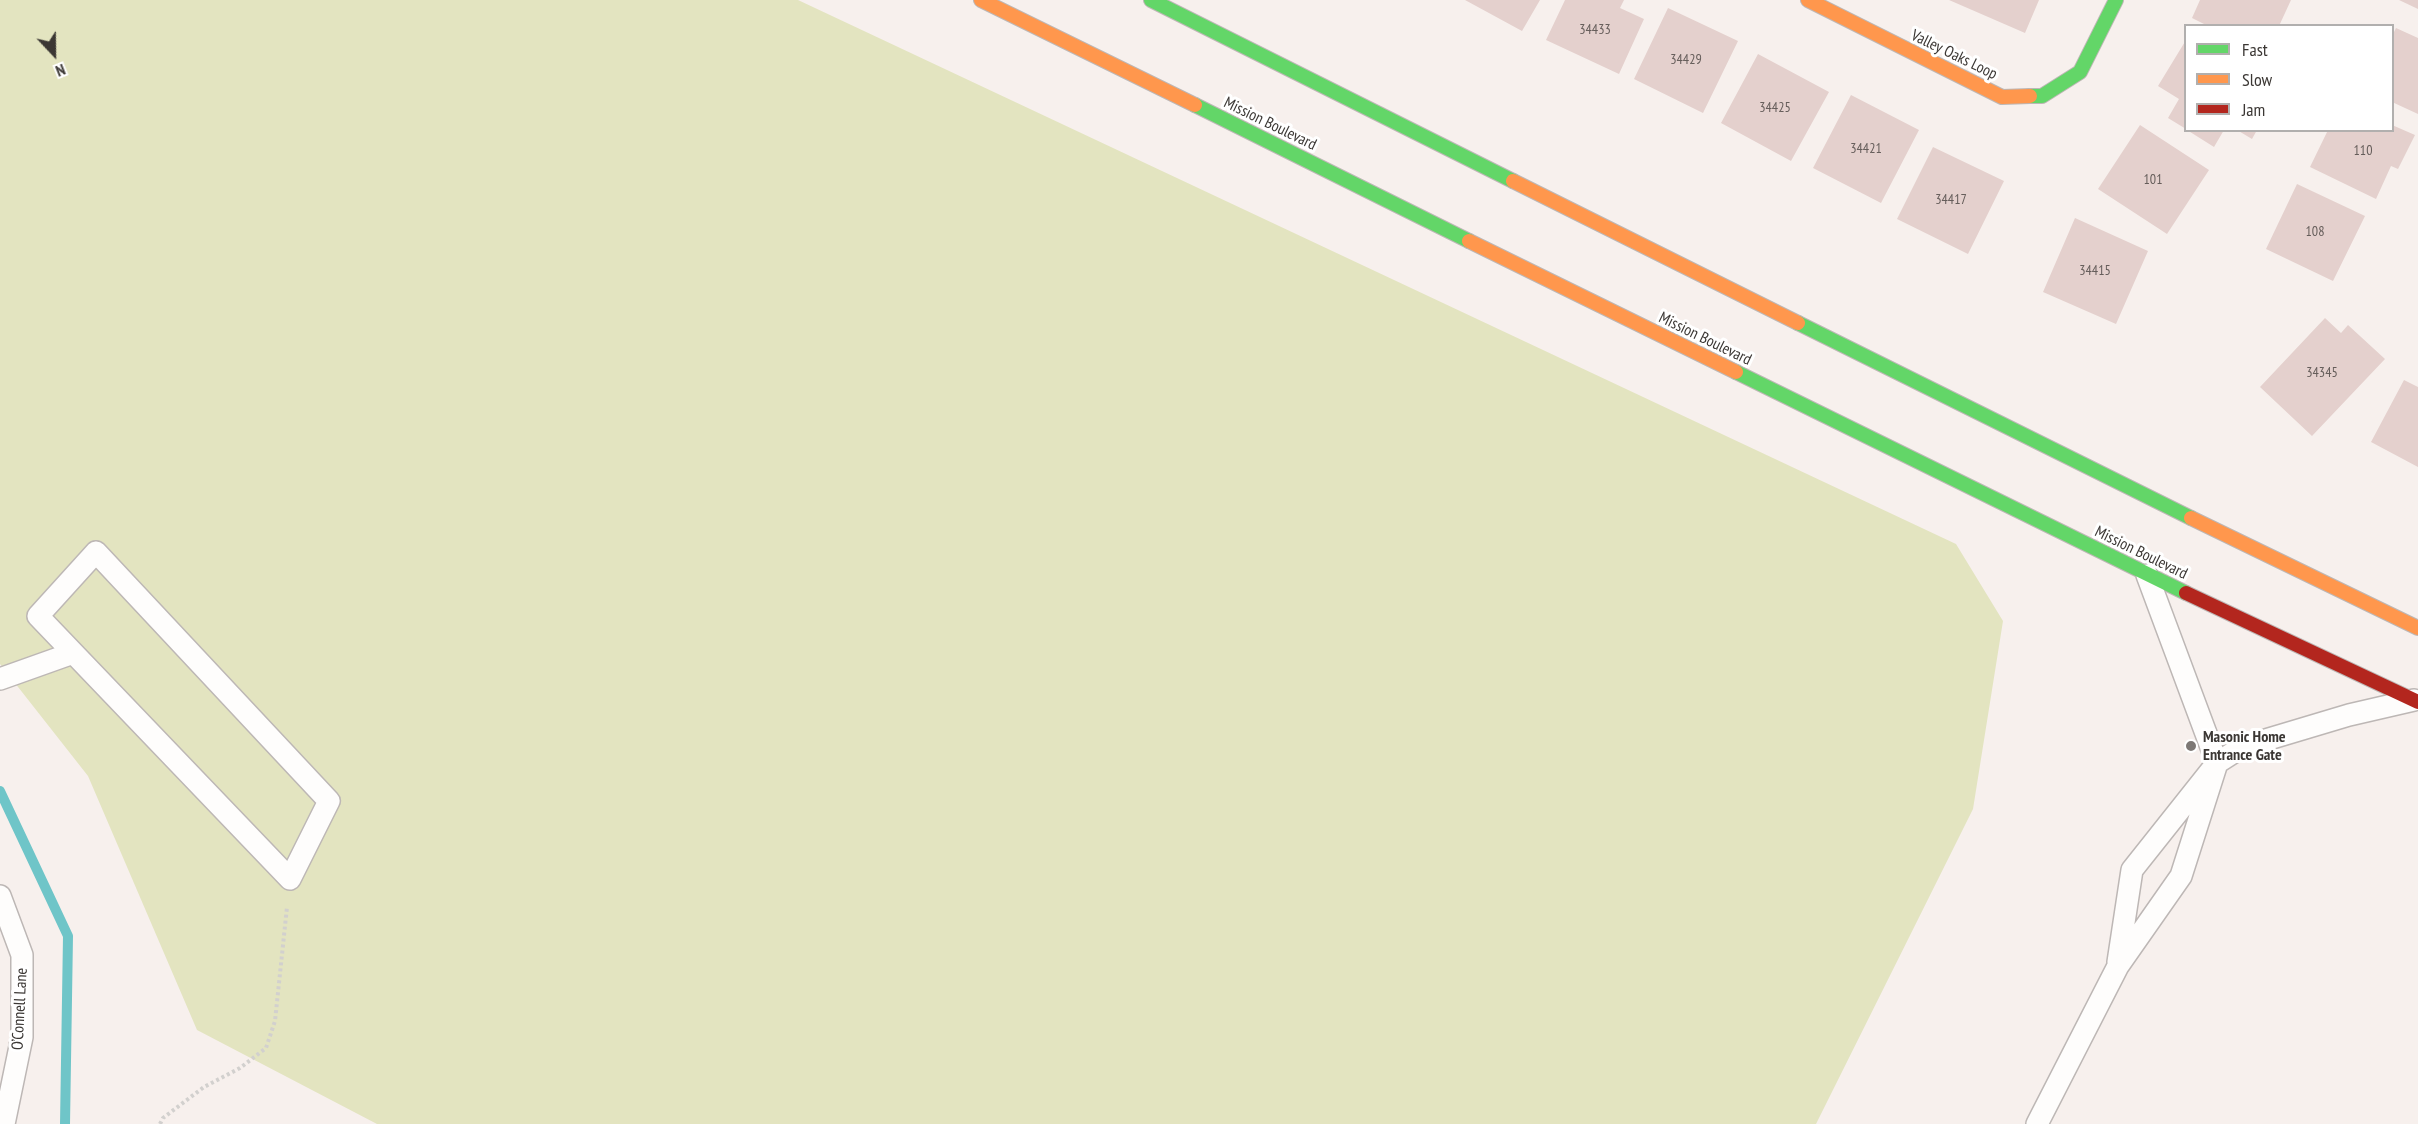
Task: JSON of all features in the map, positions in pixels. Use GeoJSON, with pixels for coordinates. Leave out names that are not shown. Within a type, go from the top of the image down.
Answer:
{"type":"FeatureCollection","features":[{"type":"Feature","properties":{"kind":"main road","name":"Mission Boulevard"},"geometry":{"type":"LineString","coordinates":[[981,0],[2147,575],[2417,700]]}},
{"type":"Feature","properties":{"kind":"main road"},"geometry":{"type":"LineString","coordinates":[[1151,0],[2104,477],[2418,628]]}},
{"type":"Feature","properties":{"kind":"main road","name":"Valley Oaks Loop"},"geometry":{"type":"LineString","coordinates":[[1808,0],[2002,97],[2042,96],[2080,72],[2116,0]]}},
{"type":"Feature","properties":{"kind":"lane"},"geometry":{"type":"LineString","coordinates":[[96,552],[329,801],[290,879],[38,616],[96,552]]}},
{"type":"Feature","properties":{"kind":"lane"},"geometry":{"type":"LineString","coordinates":[[2037,1124],[2118,966],[2181,876],[2217,763],[2147,575]]}},
{"type":"Feature","properties":{"kind":"lane"},"geometry":{"type":"LineString","coordinates":[[0,679],[73,653]]}},
{"type":"Feature","properties":{"kind":"lane"},"geometry":{"type":"LineString","coordinates":[[2118,966],[2132,870],[2217,763],[2242,747],[2349,715],[2417,700]]}},
{"type":"Feature","properties":{"kind":"lane","name":"O’Connell Lane"},"geometry":{"type":"LineString","coordinates":[[0,896],[22,955],[22,1037],[3,1124]]}},
{"type":"Feature","properties":{"kind":"path"},"geometry":{"type":"LineString","coordinates":[[160,1124],[163,1118],[204,1087],[240,1068],[266,1048],[275,1021],[290,879]]}},
{"type":"Feature","properties":{"kind":"green space"},"geometry":{"type":"Polygon","coordinates":[[[0,0],[798,0],[1956,544],[2003,621],[1973,809],[1816,1124],[377,1124],[197,1030],[88,776],[0,664],[0,0]]]}},
{"type":"Feature","properties":{"kind":"building"},"geometry":{"type":"Polygon","coordinates":[[[1465,0],[1540,0],[1522,31],[1465,0]]]}},
{"type":"Feature","properties":{"kind":"building"},"geometry":{"type":"Polygon","coordinates":[[[1565,0],[1624,0],[1620,8],[1644,19],[1619,74],[1546,40],[1565,0]]]}},
{"type":"Feature","properties":{"kind":"building"},"geometry":{"type":"Polygon","coordinates":[[[1949,0],[2039,0],[2025,33],[1949,0]]]}},
{"type":"Feature","properties":{"kind":"building"},"geometry":{"type":"Polygon","coordinates":[[[2200,0],[2291,0],[2280,24],[2204,24],[2192,18],[2200,0]]]}},
{"type":"Feature","properties":{"kind":"building"},"geometry":{"type":"Polygon","coordinates":[[[2399,0],[2418,0],[2418,9],[2399,0]]]}},
{"type":"Feature","properties":{"kind":"building"},"geometry":{"type":"Polygon","coordinates":[[[1668,8],[1738,41],[1703,113],[1634,79],[1668,8]]]}},
{"type":"Feature","properties":{"kind":"building"},"geometry":{"type":"Polygon","coordinates":[[[2396,28],[2418,38],[2418,114],[2394,103],[2394,32],[2396,28]]]}},
{"type":"Feature","properties":{"kind":"building"},"geometry":{"type":"Polygon","coordinates":[[[2184,43],[2184,128],[2168,118],[2179,99],[2158,86],[2184,43]]]}},
{"type":"Feature","properties":{"kind":"building"},"geometry":{"type":"Polygon","coordinates":[[[1758,54],[1829,92],[1791,161],[1721,123],[1758,54]]]}},
{"type":"Feature","properties":{"kind":"building"},"geometry":{"type":"Polygon","coordinates":[[[1851,95],[1919,130],[1881,203],[1813,168],[1851,95]]]}},
{"type":"Feature","properties":{"kind":"building"},"geometry":{"type":"Polygon","coordinates":[[[2140,125],[2209,170],[2167,234],[2098,189],[2140,125]]]}},
{"type":"Feature","properties":{"kind":"building"},"geometry":{"type":"Polygon","coordinates":[[[2394,126],[2415,135],[2398,169],[2391,166],[2376,199],[2310,167],[2327,132],[2394,132],[2394,126]]]}},
{"type":"Feature","properties":{"kind":"building"},"geometry":{"type":"Polygon","coordinates":[[[2190,132],[2223,132],[2214,147],[2190,132]]]}},
{"type":"Feature","properties":{"kind":"building"},"geometry":{"type":"Polygon","coordinates":[[[2240,132],[2256,132],[2252,139],[2240,132]]]}},
{"type":"Feature","properties":{"kind":"building"},"geometry":{"type":"Polygon","coordinates":[[[1933,147],[2004,181],[1968,254],[1897,219],[1933,147]]]}},
{"type":"Feature","properties":{"kind":"building"},"geometry":{"type":"Polygon","coordinates":[[[2297,184],[2365,216],[2333,281],[2266,249],[2297,184]]]}},
{"type":"Feature","properties":{"kind":"building"},"geometry":{"type":"Polygon","coordinates":[[[2075,218],[2148,251],[2116,324],[2043,292],[2075,218]]]}},
{"type":"Feature","properties":{"kind":"building"},"geometry":{"type":"Polygon","coordinates":[[[2325,318],[2341,333],[2348,325],[2385,359],[2312,436],[2260,387],[2325,318]]]}},
{"type":"Feature","properties":{"kind":"building"},"geometry":{"type":"Polygon","coordinates":[[[2404,380],[2418,387],[2418,467],[2371,442],[2404,380]]]}},
{"type":"Feature","properties":{"kind":"waterway"},"geometry":{"type":"LineString","coordinates":[[0,791],[68,936],[65,1124]]}},
{"type":"Feature","properties":{"kind":"traffic: fast"},"geometry":{"type":"LineString","coordinates":[[1151,0],[1513,181]]}},
{"type":"Feature","properties":{"kind":"traffic: fast"},"geometry":{"type":"LineString","coordinates":[[2030,96],[2042,96],[2080,72],[2116,0]]}},
{"type":"Feature","properties":{"kind":"traffic: fast"},"geometry":{"type":"LineString","coordinates":[[1195,105],[1469,241]]}},
{"type":"Feature","properties":{"kind":"traffic: fast"},"geometry":{"type":"LineString","coordinates":[[1798,323],[2191,518]]}},
{"type":"Feature","properties":{"kind":"traffic: fast"},"geometry":{"type":"LineString","coordinates":[[1736,372],[2186,593]]}},
{"type":"Feature","properties":{"kind":"traffic: slow"},"geometry":{"type":"LineString","coordinates":[[981,0],[1195,105]]}},
{"type":"Feature","properties":{"kind":"traffic: slow"},"geometry":{"type":"LineString","coordinates":[[1808,0],[2002,97],[2030,96]]}},
{"type":"Feature","properties":{"kind":"traffic: slow"},"geometry":{"type":"LineString","coordinates":[[1513,181],[1798,323]]}},
{"type":"Feature","properties":{"kind":"traffic: slow"},"geometry":{"type":"LineString","coordinates":[[1469,241],[1736,372]]}},
{"type":"Feature","properties":{"kind":"traffic: slow"},"geometry":{"type":"LineString","coordinates":[[2191,518],[2418,628]]}},
{"type":"Feature","properties":{"kind":"traffic: jam"},"geometry":{"type":"LineString","coordinates":[[2186,593],[2418,702]]}},
{"type":"Feature","properties":{"kind":"place","name":"Masonic Home Entrance Gate"},"geometry":{"type":"Point","coordinates":[2191,746]}}]}
